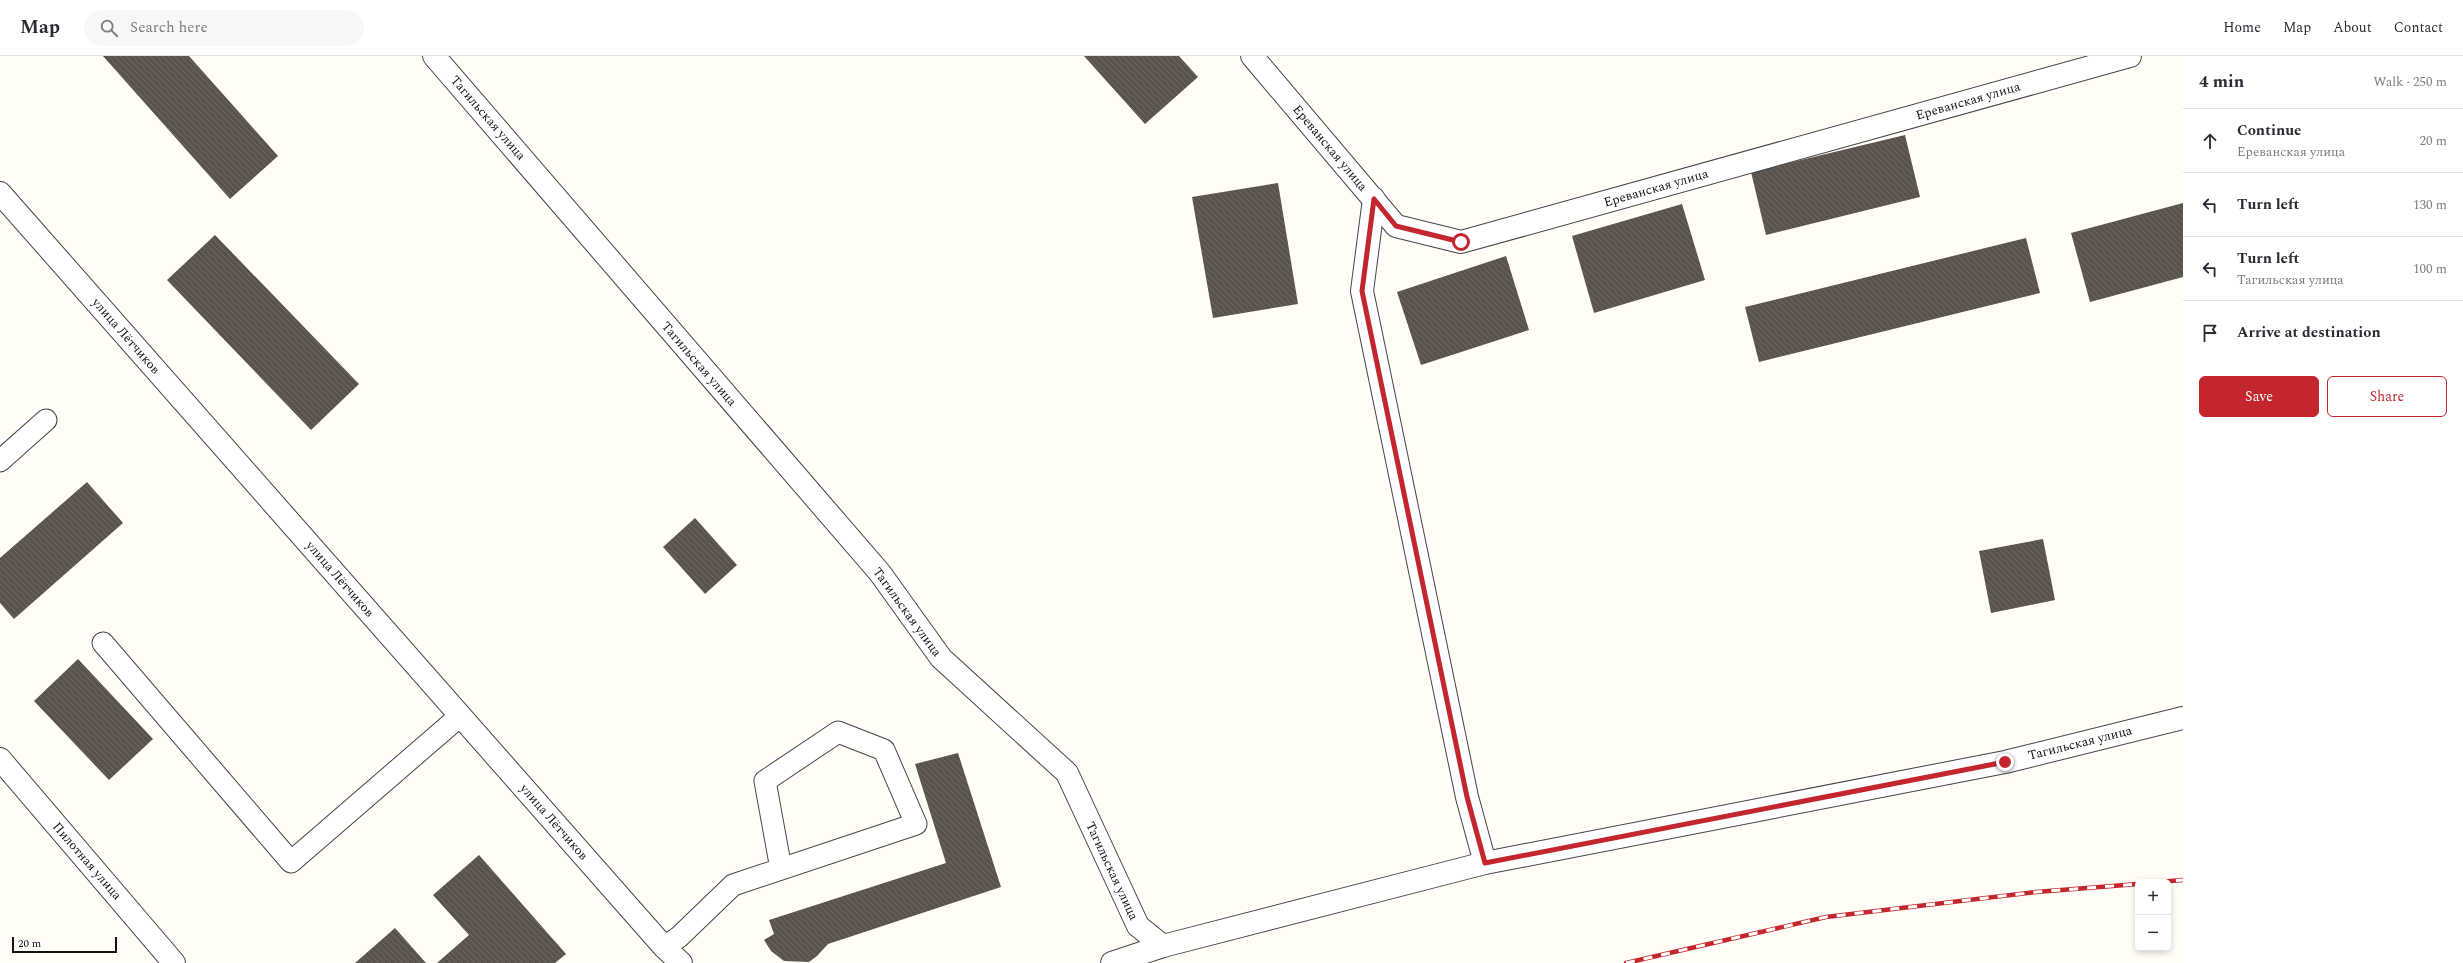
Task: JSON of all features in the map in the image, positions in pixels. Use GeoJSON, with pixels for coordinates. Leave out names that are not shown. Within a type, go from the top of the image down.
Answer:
{"type":"FeatureCollection","features":[{"type":"Feature","properties":{"kind":"street","name":"Тагильская улица"},"geometry":{"type":"LineString","coordinates":[[434,56],[880,573],[941,658],[1067,773],[1138,926],[1163,946],[1485,863],[2005,762],[2183,718]]}},
{"type":"Feature","properties":{"kind":"street","name":"Ереванская улица"},"geometry":{"type":"LineString","coordinates":[[1252,56],[1396,226],[1461,242],[2130,56]]}},
{"type":"Feature","properties":{"kind":"street","name":"улица Лётчиков"},"geometry":{"type":"LineString","coordinates":[[0,193],[664,947],[681,963]]}},
{"type":"Feature","properties":{"kind":"street"},"geometry":{"type":"LineString","coordinates":[[1374,199],[1362,291],[1467,797],[1485,863]]}},
{"type":"Feature","properties":{"kind":"street","name":"Пилотная улица"},"geometry":{"type":"LineString","coordinates":[[0,759],[174,963]]}},
{"type":"Feature","properties":{"kind":"street"},"geometry":{"type":"LineString","coordinates":[[1112,963],[1163,946]]}},
{"type":"Feature","properties":{"kind":"lane"},"geometry":{"type":"LineString","coordinates":[[0,461],[46,420]]}},
{"type":"Feature","properties":{"kind":"lane"},"geometry":{"type":"LineString","coordinates":[[103,643],[291,862],[460,716]]}},
{"type":"Feature","properties":{"kind":"lane"},"geometry":{"type":"LineString","coordinates":[[664,947],[679,937],[733,885],[781,869],[916,824],[884,750],[838,732],[765,781],[781,869]]}},
{"type":"Feature","properties":{"kind":"building"},"geometry":{"type":"Polygon","coordinates":[[[103,56],[189,56],[278,156],[230,199],[103,56]]]}},
{"type":"Feature","properties":{"kind":"building"},"geometry":{"type":"Polygon","coordinates":[[[1084,56],[1179,56],[1198,77],[1145,124],[1084,56]]]}},
{"type":"Feature","properties":{"kind":"building"},"geometry":{"type":"Polygon","coordinates":[[[1905,135],[1920,197],[1766,235],[1751,172],[1905,135]]]}},
{"type":"Feature","properties":{"kind":"building"},"geometry":{"type":"Polygon","coordinates":[[[1278,183],[1298,304],[1213,318],[1192,197],[1278,183]]]}},
{"type":"Feature","properties":{"kind":"building"},"geometry":{"type":"Polygon","coordinates":[[[2183,203],[2183,277],[2090,302],[2071,233],[2183,203]]]}},
{"type":"Feature","properties":{"kind":"building"},"geometry":{"type":"Polygon","coordinates":[[[1682,204],[1705,280],[1594,313],[1572,236],[1682,204]]]}},
{"type":"Feature","properties":{"kind":"building"},"geometry":{"type":"Polygon","coordinates":[[[215,235],[359,384],[311,430],[167,280],[215,235]]]}},
{"type":"Feature","properties":{"kind":"building"},"geometry":{"type":"Polygon","coordinates":[[[2026,238],[2040,293],[1759,362],[1745,307],[2026,238]]]}},
{"type":"Feature","properties":{"kind":"building"},"geometry":{"type":"Polygon","coordinates":[[[1506,256],[1529,330],[1421,365],[1397,292],[1506,256]]]}},
{"type":"Feature","properties":{"kind":"building"},"geometry":{"type":"Polygon","coordinates":[[[87,482],[123,523],[14,619],[0,603],[0,558],[87,482]]]}},
{"type":"Feature","properties":{"kind":"building"},"geometry":{"type":"Polygon","coordinates":[[[695,518],[737,565],[705,594],[663,547],[695,518]]]}},
{"type":"Feature","properties":{"kind":"building"},"geometry":{"type":"Polygon","coordinates":[[[2043,539],[2055,600],[1991,613],[1979,551],[2043,539]]]}},
{"type":"Feature","properties":{"kind":"building"},"geometry":{"type":"Polygon","coordinates":[[[78,659],[153,739],[109,780],[34,701],[78,659]]]}},
{"type":"Feature","properties":{"kind":"building"},"geometry":{"type":"Polygon","coordinates":[[[958,753],[1001,887],[828,944],[809,962],[784,961],[771,951],[764,940],[774,934],[769,920],[946,863],[915,764],[958,753]]]}},
{"type":"Feature","properties":{"kind":"building"},"geometry":{"type":"Polygon","coordinates":[[[479,855],[566,954],[555,963],[437,963],[469,935],[433,895],[479,855]]]}},
{"type":"Feature","properties":{"kind":"building"},"geometry":{"type":"Polygon","coordinates":[[[395,928],[426,963],[355,963],[395,928]]]}},
{"type":"Feature","properties":{"kind":"railway"},"geometry":{"type":"LineString","coordinates":[[2171,881],[2183,880]]}},
{"type":"Feature","properties":{"kind":"railway"},"geometry":{"type":"LineString","coordinates":[[1626,963],[1826,917],[2036,892],[2135,884]]}},
{"type":"Feature","properties":{"kind":"route"},"geometry":{"type":"LineString","coordinates":[[1461,242],[1396,226],[1374,199],[1362,291],[1467,797],[1485,863],[2005,762]]}}]}
